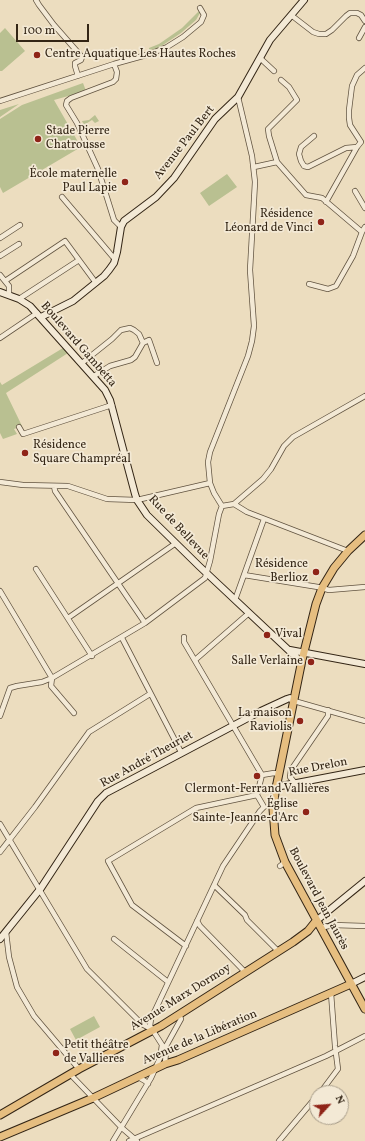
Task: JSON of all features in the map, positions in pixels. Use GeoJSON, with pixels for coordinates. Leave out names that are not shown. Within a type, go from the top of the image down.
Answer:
{"type":"FeatureCollection","features":[{"type":"Feature","properties":{"kind":"main road","name":"Boulevard Jean Jaurès"},"geometry":{"type":"LineString","coordinates":[[365,534],[334,568],[322,588],[314,610],[278,774],[273,809],[275,835],[282,864],[365,1009]]}},
{"type":"Feature","properties":{"kind":"main road","name":"Avenue Marx Dormoy"},"geometry":{"type":"LineString","coordinates":[[1,1113],[79,1069],[153,1030],[308,931],[316,921]]}},
{"type":"Feature","properties":{"kind":"main road","name":"Avenue Marx Dormoy"},"geometry":{"type":"LineString","coordinates":[[308,931],[320,928]]}},
{"type":"Feature","properties":{"kind":"main road","name":"Avenue de la Libération"},"geometry":{"type":"LineString","coordinates":[[0,1137],[93,1098],[165,1064],[178,1060],[351,984]]}},
{"type":"Feature","properties":{"kind":"street"},"geometry":{"type":"LineString","coordinates":[[36,0],[46,15],[82,58],[82,60],[76,63],[75,66],[78,76]]}},
{"type":"Feature","properties":{"kind":"street","name":"Avenue Paul Bert"},"geometry":{"type":"LineString","coordinates":[[121,227],[128,218],[156,197],[174,178],[215,119],[238,97],[270,40],[304,0]]}},
{"type":"Feature","properties":{"kind":"street"},"geometry":{"type":"LineString","coordinates":[[0,101],[161,49],[183,37],[201,22],[204,15],[200,8]]}},
{"type":"Feature","properties":{"kind":"street"},"geometry":{"type":"LineString","coordinates":[[291,16],[313,32],[319,34],[326,34],[332,30],[350,13],[362,15],[365,21]]}},
{"type":"Feature","properties":{"kind":"street"},"geometry":{"type":"LineString","coordinates":[[359,38],[365,27]]}},
{"type":"Feature","properties":{"kind":"street"},"geometry":{"type":"LineString","coordinates":[[260,58],[274,71]]}},
{"type":"Feature","properties":{"kind":"street"},"geometry":{"type":"LineString","coordinates":[[0,338],[39,315],[73,301],[96,283],[109,270],[116,258],[121,227],[114,220],[98,168],[77,124],[66,105],[71,98],[113,82],[116,79],[117,72],[114,64]]}},
{"type":"Feature","properties":{"kind":"street"},"geometry":{"type":"LineString","coordinates":[[364,148],[350,125],[348,118],[352,86],[357,75],[365,68]]}},
{"type":"Feature","properties":{"kind":"street"},"geometry":{"type":"LineString","coordinates":[[281,80],[290,87],[297,100],[268,129],[277,162],[306,195],[322,198],[362,232]]}},
{"type":"Feature","properties":{"kind":"street"},"geometry":{"type":"LineString","coordinates":[[222,506],[214,493],[210,482],[208,462],[210,452],[248,356],[254,326],[250,270],[256,182],[238,97]]}},
{"type":"Feature","properties":{"kind":"street"},"geometry":{"type":"LineString","coordinates":[[314,136],[301,146],[299,154],[304,166],[308,167],[346,148],[357,147]]}},
{"type":"Feature","properties":{"kind":"street"},"geometry":{"type":"LineString","coordinates":[[326,202],[361,142]]}},
{"type":"Feature","properties":{"kind":"street"},"geometry":{"type":"LineString","coordinates":[[254,167],[277,162]]}},
{"type":"Feature","properties":{"kind":"street"},"geometry":{"type":"LineString","coordinates":[[355,191],[365,208]]}},
{"type":"Feature","properties":{"kind":"street"},"geometry":{"type":"LineString","coordinates":[[62,197],[112,257],[116,258]]}},
{"type":"Feature","properties":{"kind":"street"},"geometry":{"type":"LineString","coordinates":[[0,238],[20,225]]}},
{"type":"Feature","properties":{"kind":"street"},"geometry":{"type":"LineString","coordinates":[[310,284],[328,289],[336,286],[353,256],[365,227]]}},
{"type":"Feature","properties":{"kind":"street"},"geometry":{"type":"LineString","coordinates":[[5,281],[65,241],[96,283]]}},
{"type":"Feature","properties":{"kind":"street"},"geometry":{"type":"LineString","coordinates":[[0,256],[19,244]]}},
{"type":"Feature","properties":{"kind":"street"},"geometry":{"type":"LineString","coordinates":[[19,298],[79,260]]}},
{"type":"Feature","properties":{"kind":"street"},"geometry":{"type":"LineString","coordinates":[[0,275],[9,286],[9,294]]}},
{"type":"Feature","properties":{"kind":"street","name":"Boulevard Gambetta"},"geometry":{"type":"LineString","coordinates":[[0,292],[19,298],[29,305],[105,390],[112,405],[137,500]]}},
{"type":"Feature","properties":{"kind":"street"},"geometry":{"type":"LineString","coordinates":[[82,363],[112,340],[118,332],[126,329],[134,330],[143,343]]}},
{"type":"Feature","properties":{"kind":"street"},"geometry":{"type":"LineString","coordinates":[[94,376],[110,366],[131,360],[135,357],[143,343],[149,340],[157,363]]}},
{"type":"Feature","properties":{"kind":"street"},"geometry":{"type":"LineString","coordinates":[[222,506],[234,504],[267,474],[284,446],[293,437],[365,396]]}},
{"type":"Feature","properties":{"kind":"street"},"geometry":{"type":"LineString","coordinates":[[19,427],[23,434],[112,405]]}},
{"type":"Feature","properties":{"kind":"street","name":"Rue de Bellevue"},"geometry":{"type":"LineString","coordinates":[[0,482],[76,488],[107,499],[137,500],[147,514],[206,573],[298,658],[301,666]]}},
{"type":"Feature","properties":{"kind":"street"},"geometry":{"type":"LineString","coordinates":[[137,500],[210,482]]}},
{"type":"Feature","properties":{"kind":"street"},"geometry":{"type":"LineString","coordinates":[[54,486],[54,491],[145,624]]}},
{"type":"Feature","properties":{"kind":"street"},"geometry":{"type":"LineString","coordinates":[[234,504],[245,511],[264,519],[348,551]]}},
{"type":"Feature","properties":{"kind":"street"},"geometry":{"type":"LineString","coordinates":[[1,713],[10,688],[42,682],[92,656],[145,624],[205,578],[222,506]]}},
{"type":"Feature","properties":{"kind":"street"},"geometry":{"type":"LineString","coordinates":[[235,600],[264,519]]}},
{"type":"Feature","properties":{"kind":"street"},"geometry":{"type":"LineString","coordinates":[[68,618],[176,543]]}},
{"type":"Feature","properties":{"kind":"street"},"geometry":{"type":"LineString","coordinates":[[36,569],[92,656]]}},
{"type":"Feature","properties":{"kind":"street"},"geometry":{"type":"LineString","coordinates":[[244,575],[333,590],[365,587]]}},
{"type":"Feature","properties":{"kind":"street"},"geometry":{"type":"LineString","coordinates":[[0,591],[52,678],[51,686],[74,713]]}},
{"type":"Feature","properties":{"kind":"street"},"geometry":{"type":"LineString","coordinates":[[195,660],[249,613]]}},
{"type":"Feature","properties":{"kind":"street"},"geometry":{"type":"LineString","coordinates":[[184,637],[184,642],[262,775],[257,795],[267,810],[273,809]]}},
{"type":"Feature","properties":{"kind":"street"},"geometry":{"type":"LineString","coordinates":[[122,638],[181,752]]}},
{"type":"Feature","properties":{"kind":"street"},"geometry":{"type":"LineString","coordinates":[[289,650],[365,664]]}},
{"type":"Feature","properties":{"kind":"street"},"geometry":{"type":"LineString","coordinates":[[0,852],[92,729],[150,694]]}},
{"type":"Feature","properties":{"kind":"street","name":"Rue André Theuriet"},"geometry":{"type":"LineString","coordinates":[[0,939],[39,890],[104,795],[111,789],[286,699],[290,698],[294,701]]}},
{"type":"Feature","properties":{"kind":"street"},"geometry":{"type":"LineString","coordinates":[[294,701],[365,721]]}},
{"type":"Feature","properties":{"kind":"street"},"geometry":{"type":"LineString","coordinates":[[295,783],[290,777],[291,770],[328,716],[328,710]]}},
{"type":"Feature","properties":{"kind":"street","name":"Rue Drelon"},"geometry":{"type":"LineString","coordinates":[[276,786],[365,770]]}},
{"type":"Feature","properties":{"kind":"street"},"geometry":{"type":"LineString","coordinates":[[262,775],[274,773],[278,774]]}},
{"type":"Feature","properties":{"kind":"street"},"geometry":{"type":"LineString","coordinates":[[186,946],[132,906],[108,861],[196,808],[257,795]]}},
{"type":"Feature","properties":{"kind":"street"},"geometry":{"type":"LineString","coordinates":[[165,1064],[166,1054],[164,1046],[150,1026],[151,1019],[227,859],[264,807]]}},
{"type":"Feature","properties":{"kind":"street"},"geometry":{"type":"LineString","coordinates":[[0,824],[87,969],[142,1024],[153,1030]]}},
{"type":"Feature","properties":{"kind":"street","name":"Avenue Marx Dormoy"},"geometry":{"type":"LineString","coordinates":[[316,921],[365,880]]}},
{"type":"Feature","properties":{"kind":"street"},"geometry":{"type":"LineString","coordinates":[[214,885],[245,915],[247,920],[278,951]]}},
{"type":"Feature","properties":{"kind":"street"},"geometry":{"type":"LineString","coordinates":[[197,921],[200,926],[245,972]]}},
{"type":"Feature","properties":{"kind":"street"},"geometry":{"type":"LineString","coordinates":[[320,928],[333,925],[365,926]]}},
{"type":"Feature","properties":{"kind":"street"},"geometry":{"type":"LineString","coordinates":[[6,932],[9,957],[18,987],[34,1016],[79,1069]]}},
{"type":"Feature","properties":{"kind":"street"},"geometry":{"type":"LineString","coordinates":[[114,939],[168,982]]}},
{"type":"Feature","properties":{"kind":"street","name":"Avenue de la Libération"},"geometry":{"type":"LineString","coordinates":[[351,984],[365,978]]}},
{"type":"Feature","properties":{"kind":"street"},"geometry":{"type":"LineString","coordinates":[[326,1085],[338,1069],[335,1051],[331,993]]}},
{"type":"Feature","properties":{"kind":"street"},"geometry":{"type":"LineString","coordinates":[[113,1141],[148,1084],[164,1046],[181,1019],[179,1014]]}},
{"type":"Feature","properties":{"kind":"street"},"geometry":{"type":"LineString","coordinates":[[70,1074],[134,1140],[326,1056],[365,1036]]}},
{"type":"Feature","properties":{"kind":"street"},"geometry":{"type":"LineString","coordinates":[[138,1077],[148,1084]]}},
{"type":"Feature","properties":{"kind":"street"},"geometry":{"type":"LineString","coordinates":[[279,1141],[309,1105]]}},
{"type":"Feature","properties":{"kind":"green space"},"geometry":{"type":"Polygon","coordinates":[[[199,11],[200,13],[196,20],[181,33],[157,49],[149,50],[149,48],[159,44],[182,28],[199,11]]]}},
{"type":"Feature","properties":{"kind":"green space"},"geometry":{"type":"Polygon","coordinates":[[[5,28],[25,51],[2,71],[0,71],[0,33],[5,28]]]}},
{"type":"Feature","properties":{"kind":"green space","name":"Stade Pierre Chatrousse"},"geometry":{"type":"Polygon","coordinates":[[[83,83],[86,91],[54,100],[81,147],[3,193],[0,187],[0,119],[22,105],[83,83]]]}},
{"type":"Feature","properties":{"kind":"green space"},"geometry":{"type":"Polygon","coordinates":[[[19,104],[0,117],[0,110],[19,104]]]}},
{"type":"Feature","properties":{"kind":"green space"},"geometry":{"type":"Polygon","coordinates":[[[95,115],[99,121],[95,123],[92,120],[84,125],[82,121],[89,120],[95,115]]]}},
{"type":"Feature","properties":{"kind":"green space"},"geometry":{"type":"Polygon","coordinates":[[[227,174],[237,187],[209,206],[200,193],[227,174]]]}},
{"type":"Feature","properties":{"kind":"green space"},"geometry":{"type":"Polygon","coordinates":[[[63,348],[68,353],[6,393],[22,426],[14,429],[17,434],[3,439],[0,433],[0,382],[2,385],[63,348]]]}},
{"type":"Feature","properties":{"kind":"green space"},"geometry":{"type":"Polygon","coordinates":[[[94,1016],[100,1027],[76,1040],[70,1029],[94,1016]]]}},
{"type":"Feature","properties":{"kind":"place","name":"Centre Aquatique Les Hautes Roches"},"geometry":{"type":"Point","coordinates":[37,55]}},
{"type":"Feature","properties":{"kind":"place","name":"Stade Pierre Chatrousse"},"geometry":{"type":"Point","coordinates":[38,139]}},
{"type":"Feature","properties":{"kind":"place","name":"École maternelle Paul Lapie"},"geometry":{"type":"Point","coordinates":[125,182]}},
{"type":"Feature","properties":{"kind":"place","name":"Résidence Léonard de Vinci"},"geometry":{"type":"Point","coordinates":[321,222]}},
{"type":"Feature","properties":{"kind":"place","name":"Résidence Square Champréal"},"geometry":{"type":"Point","coordinates":[25,453]}},
{"type":"Feature","properties":{"kind":"place","name":"Résidence Berlioz"},"geometry":{"type":"Point","coordinates":[316,572]}},
{"type":"Feature","properties":{"kind":"place","name":"Vival"},"geometry":{"type":"Point","coordinates":[267,635]}},
{"type":"Feature","properties":{"kind":"place","name":"Salle Verlaine"},"geometry":{"type":"Point","coordinates":[311,662]}},
{"type":"Feature","properties":{"kind":"place","name":"La maison Raviolis"},"geometry":{"type":"Point","coordinates":[300,721]}},
{"type":"Feature","properties":{"kind":"place","name":"Clermont-Ferrand Vallières"},"geometry":{"type":"Point","coordinates":[257,776]}},
{"type":"Feature","properties":{"kind":"place","name":"Église Sainte-Jeanne-d'Arc"},"geometry":{"type":"Point","coordinates":[306,812]}},
{"type":"Feature","properties":{"kind":"place","name":"Petit théâtre de Vallieres"},"geometry":{"type":"Point","coordinates":[56,1053]}}]}
